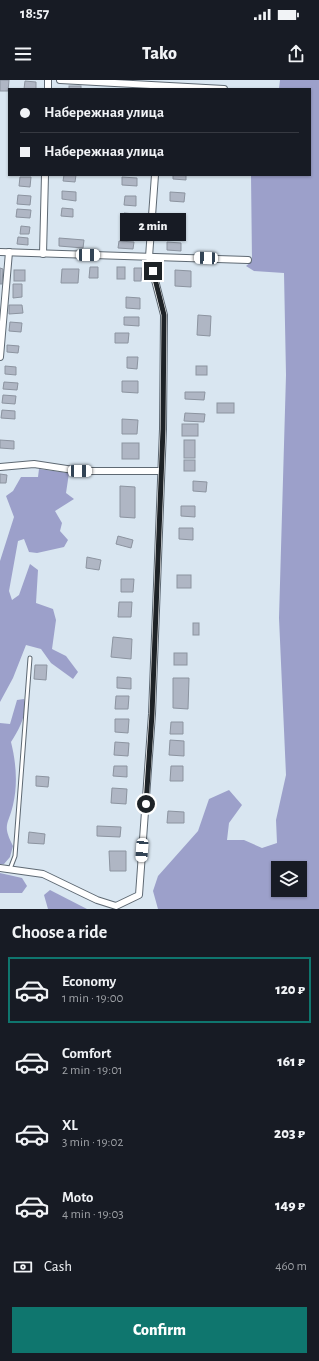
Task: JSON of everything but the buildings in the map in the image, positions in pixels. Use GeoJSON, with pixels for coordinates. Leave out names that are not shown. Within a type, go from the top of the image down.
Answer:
{"type":"FeatureCollection","features":[{"type":"Feature","properties":{"kind":"street"},"geometry":{"type":"LineString","coordinates":[[60,80],[208,88]]}},
{"type":"Feature","properties":{"kind":"street"},"geometry":{"type":"LineString","coordinates":[[42,254],[45,176]]}},
{"type":"Feature","properties":{"kind":"street"},"geometry":{"type":"LineString","coordinates":[[0,868],[43,874],[97,900],[116,906],[139,895],[152,714],[161,471],[164,315],[149,257],[155,176]]}},
{"type":"Feature","properties":{"kind":"street"},"geometry":{"type":"LineString","coordinates":[[0,252],[248,260]]}},
{"type":"Feature","properties":{"kind":"street"},"geometry":{"type":"LineString","coordinates":[[0,357],[9,252]]}},
{"type":"Feature","properties":{"kind":"street"},"geometry":{"type":"LineString","coordinates":[[0,467],[34,464],[80,471],[161,471]]}},
{"type":"Feature","properties":{"kind":"lane"},"geometry":{"type":"LineString","coordinates":[[10,869],[15,856],[30,658]]}},
{"type":"Feature","properties":{"kind":"shaded area"},"geometry":{"type":"Polygon","coordinates":[[[280,80],[319,80],[319,909],[158,909],[153,891],[158,876],[198,831],[209,799],[229,790],[242,805],[229,823],[227,840],[244,840],[262,848],[277,843],[276,820],[286,775],[279,618],[286,375],[284,273],[254,271],[246,266],[252,261],[251,176],[311,176],[311,88],[279,88],[280,80]]]}},
{"type":"Feature","properties":{"kind":"shaded area"},"geometry":{"type":"Polygon","coordinates":[[[39,469],[69,473],[66,493],[74,499],[55,511],[62,523],[60,531],[68,540],[64,547],[37,553],[29,552],[24,539],[18,541],[9,591],[12,600],[19,595],[30,564],[38,570],[36,603],[53,609],[56,620],[52,649],[66,656],[78,672],[73,679],[51,663],[41,649],[26,645],[13,678],[0,702],[0,561],[14,517],[6,496],[13,491],[21,477],[38,477],[39,469]]]}},
{"type":"Feature","properties":{"kind":"shaded area"},"geometry":{"type":"Polygon","coordinates":[[[24,699],[24,716],[20,727],[11,742],[16,781],[15,797],[7,829],[13,846],[10,857],[4,864],[0,864],[0,723],[10,724],[17,700],[24,699]]]}},
{"type":"Feature","properties":{"kind":"shaded area"},"geometry":{"type":"Polygon","coordinates":[[[0,873],[22,878],[27,886],[22,893],[0,893],[0,873]]]}},
{"type":"Feature","properties":{"kind":"shaded area"},"geometry":{"type":"Polygon","coordinates":[[[50,890],[87,909],[48,909],[44,895],[50,890]]]}},
{"type":"Feature","properties":{"kind":"route"},"geometry":{"type":"LineString","coordinates":[[146,804],[152,714],[163,429],[164,315],[153,271]]}}]}
